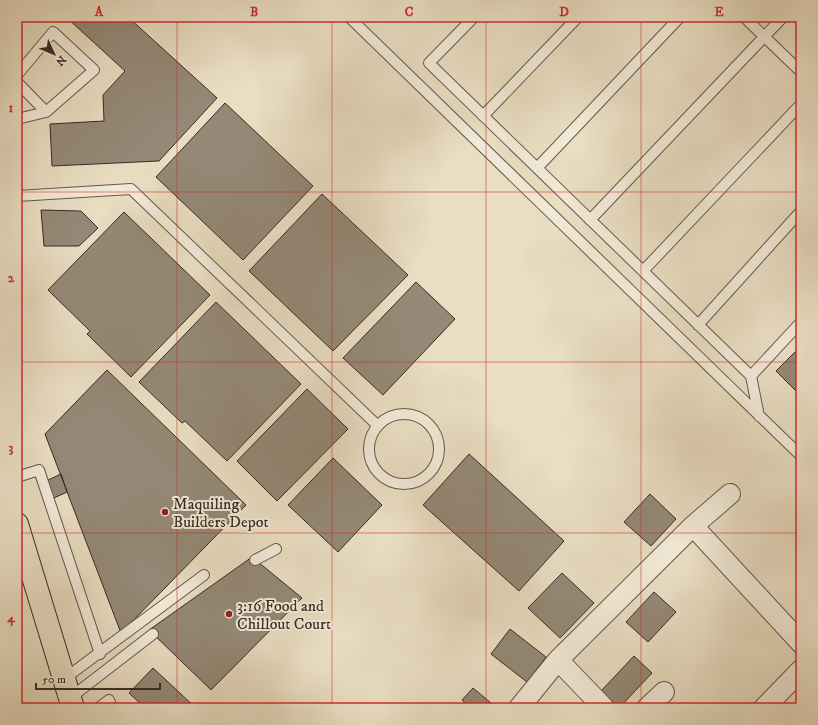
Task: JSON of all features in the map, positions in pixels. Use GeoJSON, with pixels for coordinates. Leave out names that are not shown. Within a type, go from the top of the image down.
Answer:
{"type":"FeatureCollection","features":[{"type":"Feature","properties":{"kind":"highway"},"geometry":{"type":"LineString","coordinates":[[17,524],[69,695]]}},
{"type":"Feature","properties":{"kind":"street"},"geometry":{"type":"LineString","coordinates":[[519,708],[558,660],[693,526],[730,494]]}},
{"type":"Feature","properties":{"kind":"street"},"geometry":{"type":"LineString","coordinates":[[693,526],[801,643]]}},
{"type":"Feature","properties":{"kind":"street"},"geometry":{"type":"LineString","coordinates":[[558,660],[604,708]]}},
{"type":"Feature","properties":{"kind":"street"},"geometry":{"type":"LineString","coordinates":[[764,708],[801,670]]}},
{"type":"Feature","properties":{"kind":"street"},"geometry":{"type":"LineString","coordinates":[[647,708],[664,692]]}},
{"type":"Feature","properties":{"kind":"lane"},"geometry":{"type":"LineString","coordinates":[[349,17],[801,456]]}},
{"type":"Feature","properties":{"kind":"lane"},"geometry":{"type":"LineString","coordinates":[[474,17],[429,63],[751,376],[759,416]]}},
{"type":"Feature","properties":{"kind":"lane"},"geometry":{"type":"LineString","coordinates":[[482,116],[578,17]]}},
{"type":"Feature","properties":{"kind":"lane"},"geometry":{"type":"LineString","coordinates":[[536,168],[680,17]]}},
{"type":"Feature","properties":{"kind":"lane"},"geometry":{"type":"LineString","coordinates":[[744,17],[801,72]]}},
{"type":"Feature","properties":{"kind":"lane"},"geometry":{"type":"LineString","coordinates":[[590,220],[783,17]]}},
{"type":"Feature","properties":{"kind":"lane"},"geometry":{"type":"LineString","coordinates":[[17,75],[53,32],[94,70],[46,112],[17,119]]}},
{"type":"Feature","properties":{"kind":"lane"},"geometry":{"type":"LineString","coordinates":[[17,82],[46,112]]}},
{"type":"Feature","properties":{"kind":"lane"},"geometry":{"type":"LineString","coordinates":[[643,272],[801,104]]}},
{"type":"Feature","properties":{"kind":"lane"},"geometry":{"type":"LineString","coordinates":[[17,196],[132,189],[378,426]]}},
{"type":"Feature","properties":{"kind":"lane"},"geometry":{"type":"LineString","coordinates":[[698,325],[801,211]]}},
{"type":"Feature","properties":{"kind":"lane"},"geometry":{"type":"LineString","coordinates":[[751,376],[801,322]]}},
{"type":"Feature","properties":{"kind":"lane"},"geometry":{"type":"LineString","coordinates":[[407,414],[419,417],[430,425],[438,439],[439,451],[435,465],[430,473],[422,480],[411,484],[400,484],[388,480],[377,471],[370,456],[370,445],[372,436],[378,426],[395,416],[407,414]]}},
{"type":"Feature","properties":{"kind":"lane"},"geometry":{"type":"LineString","coordinates":[[17,477],[39,470],[100,654]]}},
{"type":"Feature","properties":{"kind":"lane"},"geometry":{"type":"LineString","coordinates":[[255,560],[276,549]]}},
{"type":"Feature","properties":{"kind":"lane"},"geometry":{"type":"LineString","coordinates":[[69,695],[100,654],[204,575]]}},
{"type":"Feature","properties":{"kind":"lane"},"geometry":{"type":"LineString","coordinates":[[69,695],[153,634]]}},
{"type":"Feature","properties":{"kind":"lane"},"geometry":{"type":"LineString","coordinates":[[98,708],[110,700],[112,708]]}},
{"type":"Feature","properties":{"kind":"building"},"geometry":{"type":"Polygon","coordinates":[[[66,17],[128,17],[217,98],[159,161],[52,166],[50,124],[104,121],[103,95],[125,71],[66,17]]]}},
{"type":"Feature","properties":{"kind":"building"},"geometry":{"type":"Polygon","coordinates":[[[225,103],[313,186],[243,260],[156,177],[225,103]]]}},
{"type":"Feature","properties":{"kind":"building"},"geometry":{"type":"Polygon","coordinates":[[[322,194],[408,275],[333,351],[249,271],[322,194]]]}},
{"type":"Feature","properties":{"kind":"building"},"geometry":{"type":"Polygon","coordinates":[[[41,210],[81,211],[98,228],[79,246],[44,246],[41,210]]]}},
{"type":"Feature","properties":{"kind":"building"},"geometry":{"type":"Polygon","coordinates":[[[124,212],[210,295],[131,377],[87,334],[90,331],[48,290],[124,212]]]}},
{"type":"Feature","properties":{"kind":"building"},"geometry":{"type":"Polygon","coordinates":[[[416,282],[455,319],[383,395],[343,358],[416,282]]]}},
{"type":"Feature","properties":{"kind":"building"},"geometry":{"type":"Polygon","coordinates":[[[216,302],[301,384],[227,461],[185,421],[182,423],[139,382],[216,302]]]}},
{"type":"Feature","properties":{"kind":"building"},"geometry":{"type":"Polygon","coordinates":[[[801,346],[801,396],[776,371],[801,346]]]}},
{"type":"Feature","properties":{"kind":"building","name":"Maquiling Builders Depot"},"geometry":{"type":"Polygon","coordinates":[[[107,370],[246,505],[121,633],[45,434],[107,370]]]}},
{"type":"Feature","properties":{"kind":"building"},"geometry":{"type":"Polygon","coordinates":[[[307,389],[348,429],[277,501],[237,461],[307,389]]]}},
{"type":"Feature","properties":{"kind":"building"},"geometry":{"type":"Polygon","coordinates":[[[469,454],[564,541],[519,591],[423,505],[469,454]]]}},
{"type":"Feature","properties":{"kind":"building"},"geometry":{"type":"Polygon","coordinates":[[[333,458],[382,505],[338,552],[288,505],[333,458]]]}},
{"type":"Feature","properties":{"kind":"building"},"geometry":{"type":"Polygon","coordinates":[[[61,474],[67,492],[54,498],[46,481],[61,474]]]}},
{"type":"Feature","properties":{"kind":"building"},"geometry":{"type":"Polygon","coordinates":[[[650,494],[676,519],[651,546],[624,522],[650,494]]]}},
{"type":"Feature","properties":{"kind":"building","name":"3:16 Food and Chillout Court"},"geometry":{"type":"Polygon","coordinates":[[[252,557],[302,598],[211,690],[149,630],[252,557]]]}},
{"type":"Feature","properties":{"kind":"building"},"geometry":{"type":"Polygon","coordinates":[[[562,573],[594,603],[560,638],[528,608],[562,573]]]}},
{"type":"Feature","properties":{"kind":"building"},"geometry":{"type":"Polygon","coordinates":[[[654,592],[676,612],[648,642],[626,622],[654,592]]]}},
{"type":"Feature","properties":{"kind":"building"},"geometry":{"type":"Polygon","coordinates":[[[510,629],[546,657],[527,682],[491,654],[510,629]]]}},
{"type":"Feature","properties":{"kind":"building"},"geometry":{"type":"Polygon","coordinates":[[[634,656],[652,673],[619,708],[601,691],[634,656]]]}},
{"type":"Feature","properties":{"kind":"building"},"geometry":{"type":"Polygon","coordinates":[[[153,668],[196,708],[145,708],[129,693],[153,668]]]}},
{"type":"Feature","properties":{"kind":"building"},"geometry":{"type":"Polygon","coordinates":[[[473,688],[497,708],[471,708],[462,700],[473,688]]]}},
{"type":"Feature","properties":{"kind":"place","name":"Maquiling Builders Depot"},"geometry":{"type":"Point","coordinates":[165,512]}},
{"type":"Feature","properties":{"kind":"place","name":"3:16 Food and Chillout Court"},"geometry":{"type":"Point","coordinates":[229,614]}}]}
